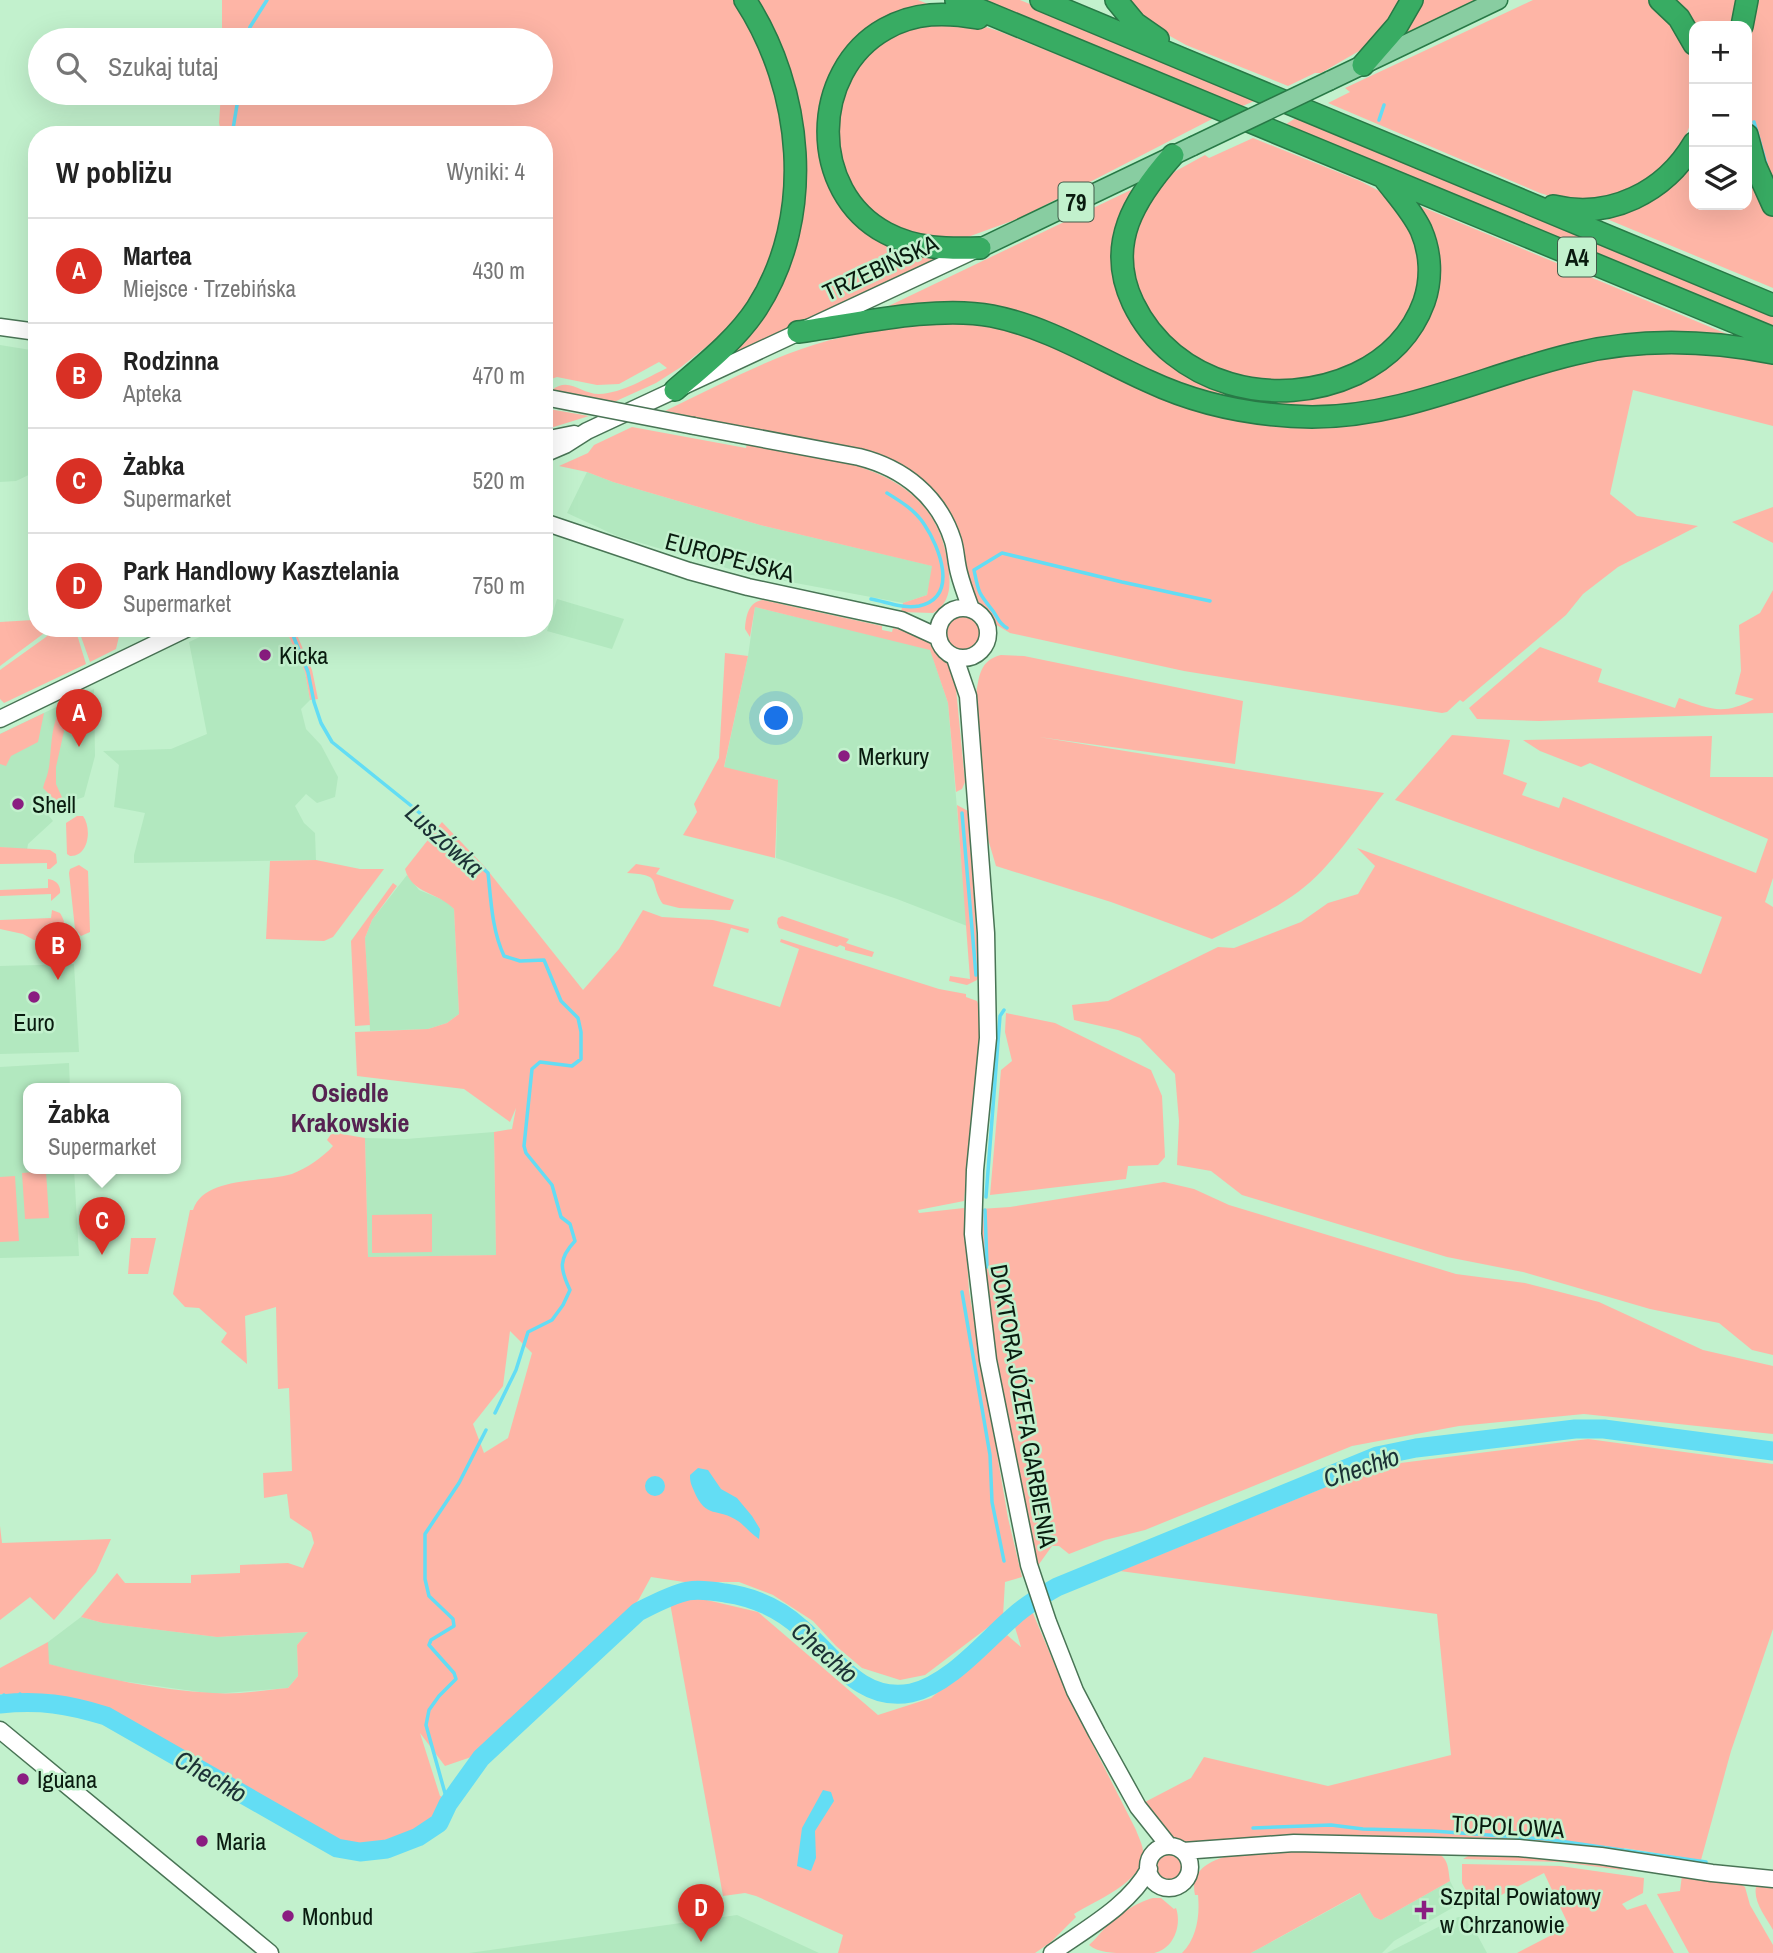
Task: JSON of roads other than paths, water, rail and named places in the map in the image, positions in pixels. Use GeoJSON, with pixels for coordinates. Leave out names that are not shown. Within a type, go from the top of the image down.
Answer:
{"type":"FeatureCollection","features":[{"type":"Feature","properties":{"kind":"highway"},"geometry":{"type":"LineString","coordinates":[[675,390],[733,338],[757,309],[780,262],[791,222],[795,155],[789,111],[773,54],[745,0]]}},
{"type":"Feature","properties":{"kind":"highway","name":"A4"},"geometry":{"type":"LineString","coordinates":[[957,0],[1773,338]]}},
{"type":"Feature","properties":{"kind":"highway","name":"A4"},"geometry":{"type":"LineString","coordinates":[[1041,0],[1773,305]]}},
{"type":"Feature","properties":{"kind":"highway"},"geometry":{"type":"LineString","coordinates":[[1116,0],[1135,23],[1192,62]]}},
{"type":"Feature","properties":{"kind":"highway"},"geometry":{"type":"LineString","coordinates":[[1363,65],[1397,26],[1412,0]]}},
{"type":"Feature","properties":{"kind":"highway"},"geometry":{"type":"LineString","coordinates":[[1660,0],[1679,18],[1689,35]]}},
{"type":"Feature","properties":{"kind":"highway"},"geometry":{"type":"LineString","coordinates":[[1743,21],[1747,0]]}},
{"type":"Feature","properties":{"kind":"highway"},"geometry":{"type":"LineString","coordinates":[[980,248],[921,246],[885,233],[860,214],[839,183],[831,164],[827,138],[830,107],[838,81],[852,58],[871,38],[894,24],[920,16],[946,13],[1016,24]]}},
{"type":"Feature","properties":{"kind":"highway"},"geometry":{"type":"LineString","coordinates":[[1513,196],[1558,207],[1607,207],[1655,188],[1668,177],[1691,147]]}},
{"type":"Feature","properties":{"kind":"highway"},"geometry":{"type":"LineString","coordinates":[[1750,147],[1755,165],[1773,205]]}},
{"type":"Feature","properties":{"kind":"highway"},"geometry":{"type":"LineString","coordinates":[[1173,155],[1140,195],[1126,231],[1123,264],[1130,297],[1147,327],[1184,363],[1224,382],[1265,391],[1305,390],[1353,375],[1387,354],[1415,323],[1427,294],[1430,270],[1427,251],[1415,219],[1382,176]]}},
{"type":"Feature","properties":{"kind":"highway"},"geometry":{"type":"LineString","coordinates":[[798,332],[928,314],[963,313],[991,316],[1048,333],[1147,381],[1195,399],[1247,411],[1311,416],[1346,415],[1402,407],[1574,354],[1623,345],[1674,342],[1773,353]]}},
{"type":"Feature","properties":{"kind":"main road","name":"79"},"geometry":{"type":"LineString","coordinates":[[1363,65],[1498,0]]}},
{"type":"Feature","properties":{"kind":"main road","name":"TRZEBIŃSKA"},"geometry":{"type":"LineString","coordinates":[[553,450],[587,431],[980,248],[1363,65]]}},
{"type":"Feature","properties":{"kind":"main road"},"geometry":{"type":"LineString","coordinates":[[0,327],[28,331]]}},
{"type":"Feature","properties":{"kind":"main road"},"geometry":{"type":"LineString","coordinates":[[553,399],[859,457],[898,472],[921,489],[938,510],[954,542],[959,573],[971,609]]}},
{"type":"Feature","properties":{"kind":"main road","name":"TRZEBIŃSKA"},"geometry":{"type":"LineString","coordinates":[[553,438],[587,431]]}},
{"type":"Feature","properties":{"kind":"main road"},"geometry":{"type":"LineString","coordinates":[[553,455],[565,445]]}},
{"type":"Feature","properties":{"kind":"main road","name":"EUROPEJSKA"},"geometry":{"type":"LineString","coordinates":[[553,523],[640,556],[706,576],[901,620],[938,637]]}},
{"type":"Feature","properties":{"kind":"main road"},"geometry":{"type":"LineString","coordinates":[[947,615],[960,608],[971,609],[982,616],[989,632],[985,646],[974,656],[963,659],[955,657],[945,651],[938,637],[959,573]]}},
{"type":"Feature","properties":{"kind":"main road","name":"EUROPEJSKA"},"geometry":{"type":"LineString","coordinates":[[901,620],[947,615]]}},
{"type":"Feature","properties":{"kind":"main road"},"geometry":{"type":"LineString","coordinates":[[0,719],[169,637]]}},
{"type":"Feature","properties":{"kind":"main road","name":"DOKTORA JÓZEFA GARBIENIA"},"geometry":{"type":"LineString","coordinates":[[974,656],[968,696],[989,994],[988,1038],[975,1182],[974,1253],[988,1360],[1033,1578],[1048,1622],[1075,1691],[1138,1807],[1176,1849]]}},
{"type":"Feature","properties":{"kind":"main road","name":"DOKTORA JÓZEFA GARBIENIA"},"geometry":{"type":"LineString","coordinates":[[955,657],[968,696]]}},
{"type":"Feature","properties":{"kind":"main road"},"geometry":{"type":"LineString","coordinates":[[0,1730],[270,1953]]}},
{"type":"Feature","properties":{"kind":"main road","name":"DOKTORA JÓZEFA GARBIENIA"},"geometry":{"type":"LineString","coordinates":[[1138,1807],[1151,1861]]}},
{"type":"Feature","properties":{"kind":"main road","name":"TOPOLOWA"},"geometry":{"type":"LineString","coordinates":[[1176,1849],[1294,1843],[1519,1848],[1773,1879]]}},
{"type":"Feature","properties":{"kind":"main road","name":"TOPOLOWA"},"geometry":{"type":"LineString","coordinates":[[1190,1870],[1239,1846]]}},
{"type":"Feature","properties":{"kind":"main road"},"geometry":{"type":"LineString","coordinates":[[1052,1953],[1116,1906],[1144,1877],[1151,1861],[1176,1849],[1189,1860],[1190,1870],[1180,1885],[1173,1888],[1161,1886],[1155,1882],[1151,1861]]}},
{"type":"Feature","properties":{"kind":"main road"},"geometry":{"type":"LineString","coordinates":[[1116,1906],[1161,1886]]}},
{"type":"Feature","properties":{"kind":"water"},"geometry":{"type":"Polygon","coordinates":[[[698,1468],[708,1470],[721,1489],[737,1498],[760,1529],[759,1539],[738,1521],[703,1506],[690,1479],[690,1475],[698,1468]]]}},
{"type":"Feature","properties":{"kind":"water"},"geometry":{"type":"Polygon","coordinates":[[[655,1476],[662,1479],[665,1486],[662,1493],[655,1496],[648,1493],[645,1486],[648,1479],[655,1476]]]}},
{"type":"Feature","properties":{"kind":"water"},"geometry":{"type":"Polygon","coordinates":[[[823,1790],[831,1792],[834,1801],[815,1831],[816,1858],[811,1871],[797,1866],[802,1828],[823,1790]]]}},
{"type":"Feature","properties":{"kind":"waterway","name":"Luszówka"},"geometry":{"type":"LineString","coordinates":[[250,28],[267,0]]}},
{"type":"Feature","properties":{"kind":"waterway","name":"Luszówka"},"geometry":{"type":"LineString","coordinates":[[234,126],[237,105]]}},
{"type":"Feature","properties":{"kind":"waterway"},"geometry":{"type":"LineString","coordinates":[[1379,120],[1384,105]]}},
{"type":"Feature","properties":{"kind":"waterway"},"geometry":{"type":"LineString","coordinates":[[1754,122],[1766,164]]}},
{"type":"Feature","properties":{"kind":"waterway"},"geometry":{"type":"LineString","coordinates":[[871,599],[901,606],[919,606],[932,601],[943,582],[940,557],[930,533],[912,510],[887,493]]}},
{"type":"Feature","properties":{"kind":"waterway"},"geometry":{"type":"LineString","coordinates":[[1007,628],[1000,623],[978,589],[974,570],[1002,553],[1210,601]]}},
{"type":"Feature","properties":{"kind":"waterway","name":"Luszówka"},"geometry":{"type":"LineString","coordinates":[[294,637],[308,672],[321,723],[332,742],[414,808],[488,873],[494,926],[504,956],[520,961],[544,960],[561,1001],[578,1018],[581,1059],[572,1066],[540,1062],[532,1069],[524,1146],[526,1153],[552,1185],[561,1217],[570,1224],[575,1241],[562,1264],[570,1290],[552,1320],[528,1332],[516,1370],[495,1413]]}},
{"type":"Feature","properties":{"kind":"waterway"},"geometry":{"type":"LineString","coordinates":[[962,813],[976,975]]}},
{"type":"Feature","properties":{"kind":"waterway"},"geometry":{"type":"LineString","coordinates":[[986,1197],[1000,1016],[1004,1010]]}},
{"type":"Feature","properties":{"kind":"waterway"},"geometry":{"type":"LineString","coordinates":[[985,1210],[987,1267]]}},
{"type":"Feature","properties":{"kind":"waterway"},"geometry":{"type":"LineString","coordinates":[[962,1292],[990,1455],[992,1502],[1004,1561]]}},
{"type":"Feature","properties":{"kind":"waterway","name":"Chechło"},"geometry":{"type":"LineString","coordinates":[[0,1704],[53,1704],[106,1716],[337,1848],[360,1852],[387,1849],[418,1837],[439,1823],[448,1804],[481,1758],[638,1612],[681,1593],[697,1590],[716,1592],[746,1597],[766,1604],[793,1621],[849,1675],[862,1684],[893,1694],[911,1693],[952,1672],[1018,1613],[1057,1587],[1377,1456],[1416,1448],[1575,1429],[1604,1429],[1773,1451]]}},
{"type":"Feature","properties":{"kind":"waterway","name":"Luszówka"},"geometry":{"type":"LineString","coordinates":[[448,1804],[426,1725],[429,1710],[456,1679],[454,1673],[429,1645],[431,1640],[454,1626],[453,1619],[429,1596],[425,1579],[425,1534],[459,1483],[486,1430]]}},
{"type":"Feature","properties":{"kind":"waterway","name":"Chechło"},"geometry":{"type":"LineString","coordinates":[[1014,1607],[1018,1620]]}},
{"type":"Feature","properties":{"kind":"waterway"},"geometry":{"type":"LineString","coordinates":[[20,1694],[21,1702]]}},
{"type":"Feature","properties":{"kind":"waterway"},"geometry":{"type":"LineString","coordinates":[[4,1695],[5,1704]]}},
{"type":"Feature","properties":{"kind":"waterway"},"geometry":{"type":"LineString","coordinates":[[1253,1828],[1331,1825],[1545,1839],[1706,1862]]}},
{"type":"Feature","properties":{"kind":"place","name":"Kicka"},"geometry":{"type":"Point","coordinates":[265,655]}},
{"type":"Feature","properties":{"kind":"place","name":"Martea"},"geometry":{"type":"Point","coordinates":[79,747]}},
{"type":"Feature","properties":{"kind":"place","name":"Merkury"},"geometry":{"type":"Point","coordinates":[844,756]}},
{"type":"Feature","properties":{"kind":"place","name":"Shell"},"geometry":{"type":"Point","coordinates":[18,804]}},
{"type":"Feature","properties":{"kind":"place","name":"Rodzinna"},"geometry":{"type":"Point","coordinates":[58,980]}},
{"type":"Feature","properties":{"kind":"place","name":"Euro"},"geometry":{"type":"Point","coordinates":[34,997]}},
{"type":"Feature","properties":{"kind":"place","name":"Żabka"},"geometry":{"type":"Point","coordinates":[102,1255]}},
{"type":"Feature","properties":{"kind":"place","name":"Iguana"},"geometry":{"type":"Point","coordinates":[23,1779]}},
{"type":"Feature","properties":{"kind":"place","name":"Maria"},"geometry":{"type":"Point","coordinates":[202,1841]}},
{"type":"Feature","properties":{"kind":"place","name":"Szpital Powiatowy w Chrzanowie"},"geometry":{"type":"Point","coordinates":[1424,1910]}},
{"type":"Feature","properties":{"kind":"place","name":"Monbud"},"geometry":{"type":"Point","coordinates":[288,1916]}},
{"type":"Feature","properties":{"kind":"place","name":"Park Handlowy Kasztelania"},"geometry":{"type":"Point","coordinates":[701,1942]}},
{"type":"Feature","properties":{"kind":"district","name":"Osiedle Krakowskie"},"geometry":{"type":"Point","coordinates":[350,1107]}}]}
